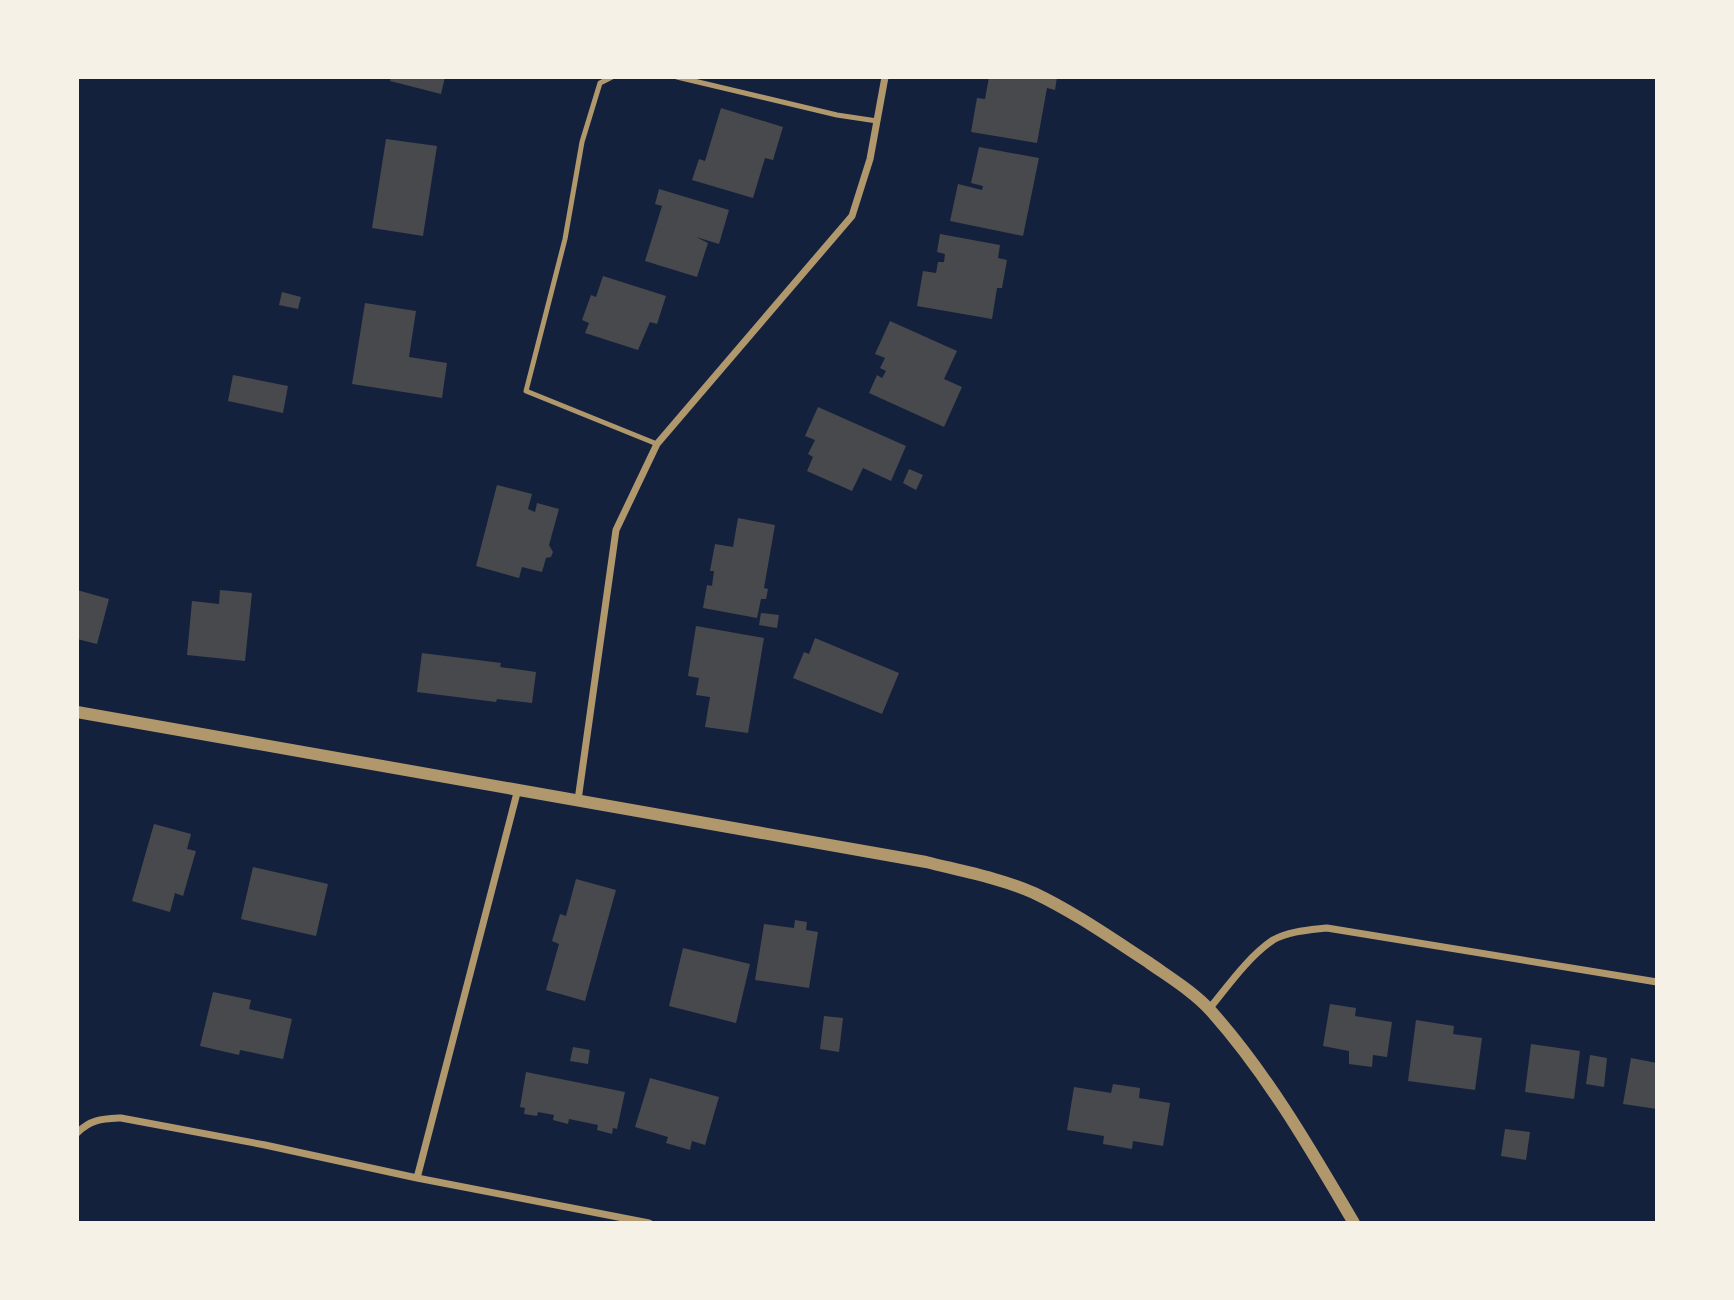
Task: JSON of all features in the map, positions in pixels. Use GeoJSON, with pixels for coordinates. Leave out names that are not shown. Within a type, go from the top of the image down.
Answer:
{"type":"FeatureCollection","features":[{"type":"Feature","properties":{"kind":"street"},"geometry":{"type":"LineString","coordinates":[[578,800],[616,530],[657,444],[852,216],[870,159],[885,77]]}},
{"type":"Feature","properties":{"kind":"street"},"geometry":{"type":"LineString","coordinates":[[77,712],[926,862],[991,878],[1032,893],[1102,932],[1168,976],[1209,1009],[1248,1057],[1301,1134],[1354,1223]]}},
{"type":"Feature","properties":{"kind":"street"},"geometry":{"type":"LineString","coordinates":[[417,1178],[519,788]]}},
{"type":"Feature","properties":{"kind":"street"},"geometry":{"type":"LineString","coordinates":[[1209,1009],[1246,965],[1274,940],[1299,931],[1327,928],[1657,982]]}},
{"type":"Feature","properties":{"kind":"street"},"geometry":{"type":"LineString","coordinates":[[77,1133],[87,1123],[98,1119],[121,1118],[252,1142],[646,1223]]}},
{"type":"Feature","properties":{"kind":"lane"},"geometry":{"type":"LineString","coordinates":[[612,77],[600,83],[582,142],[565,239],[526,391],[657,444]]}},
{"type":"Feature","properties":{"kind":"lane"},"geometry":{"type":"LineString","coordinates":[[677,77],[836,115],[877,121]]}},
{"type":"Feature","properties":{"kind":"building"},"geometry":{"type":"Polygon","coordinates":[[[391,77],[445,77],[441,94],[390,81],[391,77]]]}},
{"type":"Feature","properties":{"kind":"building"},"geometry":{"type":"Polygon","coordinates":[[[989,77],[1057,77],[1055,90],[1047,88],[1037,143],[971,132],[977,98],[985,99],[989,77]]]}},
{"type":"Feature","properties":{"kind":"building"},"geometry":{"type":"Polygon","coordinates":[[[721,108],[783,127],[773,160],[765,158],[753,198],[692,180],[699,159],[705,161],[721,108]]]}},
{"type":"Feature","properties":{"kind":"building"},"geometry":{"type":"Polygon","coordinates":[[[386,139],[437,146],[423,236],[372,228],[386,139]]]}},
{"type":"Feature","properties":{"kind":"building"},"geometry":{"type":"Polygon","coordinates":[[[979,147],[1039,158],[1023,236],[950,221],[958,184],[982,190],[983,186],[971,183],[979,147]]]}},
{"type":"Feature","properties":{"kind":"building"},"geometry":{"type":"Polygon","coordinates":[[[659,189],[729,210],[719,244],[696,237],[708,243],[697,277],[645,261],[662,206],[655,204],[659,189]]]}},
{"type":"Feature","properties":{"kind":"building"},"geometry":{"type":"Polygon","coordinates":[[[940,234],[1000,245],[998,258],[1007,260],[1002,288],[997,288],[992,319],[917,306],[923,271],[936,273],[938,262],[944,262],[945,254],[937,252],[940,234]]]}},
{"type":"Feature","properties":{"kind":"building"},"geometry":{"type":"Polygon","coordinates":[[[603,276],[666,296],[657,324],[650,322],[638,350],[585,333],[589,323],[582,320],[591,295],[596,297],[603,276]]]}},
{"type":"Feature","properties":{"kind":"building"},"geometry":{"type":"Polygon","coordinates":[[[282,292],[301,297],[298,309],[279,305],[282,292]]]}},
{"type":"Feature","properties":{"kind":"building"},"geometry":{"type":"Polygon","coordinates":[[[365,303],[416,311],[409,357],[447,363],[442,398],[352,384],[365,303]]]}},
{"type":"Feature","properties":{"kind":"building"},"geometry":{"type":"Polygon","coordinates":[[[890,321],[957,351],[944,379],[962,387],[944,427],[869,393],[877,375],[882,378],[886,371],[880,368],[885,358],[875,354],[890,321]]]}},
{"type":"Feature","properties":{"kind":"building"},"geometry":{"type":"Polygon","coordinates":[[[233,375],[288,386],[283,413],[228,401],[233,375]]]}},
{"type":"Feature","properties":{"kind":"building"},"geometry":{"type":"Polygon","coordinates":[[[818,407],[906,446],[891,481],[863,468],[852,491],[807,471],[813,457],[808,454],[815,440],[805,436],[818,407]]]}},
{"type":"Feature","properties":{"kind":"building"},"geometry":{"type":"Polygon","coordinates":[[[909,469],[923,475],[916,490],[903,483],[909,469]]]}},
{"type":"Feature","properties":{"kind":"building"},"geometry":{"type":"Polygon","coordinates":[[[497,485],[532,494],[528,509],[535,512],[537,503],[559,509],[549,545],[553,552],[551,557],[546,558],[542,572],[522,567],[519,578],[476,566],[497,485]]]}},
{"type":"Feature","properties":{"kind":"building"},"geometry":{"type":"Polygon","coordinates":[[[738,518],[775,525],[764,588],[768,589],[766,599],[761,599],[757,618],[703,608],[707,585],[712,586],[714,571],[710,571],[715,544],[733,547],[738,518]]]}},
{"type":"Feature","properties":{"kind":"building"},"geometry":{"type":"Polygon","coordinates":[[[77,590],[109,599],[97,644],[77,639],[77,590]]]}},
{"type":"Feature","properties":{"kind":"building"},"geometry":{"type":"Polygon","coordinates":[[[220,590],[252,593],[245,661],[187,655],[192,601],[219,604],[220,590]]]}},
{"type":"Feature","properties":{"kind":"building"},"geometry":{"type":"Polygon","coordinates":[[[761,613],[779,615],[777,628],[759,625],[761,613]]]}},
{"type":"Feature","properties":{"kind":"building"},"geometry":{"type":"Polygon","coordinates":[[[696,626],[764,638],[748,733],[705,727],[710,697],[696,695],[699,678],[688,676],[696,626]]]}},
{"type":"Feature","properties":{"kind":"building"},"geometry":{"type":"Polygon","coordinates":[[[815,638],[899,673],[882,714],[793,678],[804,652],[809,654],[815,638]]]}},
{"type":"Feature","properties":{"kind":"building"},"geometry":{"type":"Polygon","coordinates":[[[422,653],[501,663],[500,667],[536,672],[532,703],[497,699],[496,702],[417,692],[422,653]]]}},
{"type":"Feature","properties":{"kind":"building"},"geometry":{"type":"Polygon","coordinates":[[[154,824],[191,834],[187,849],[196,851],[183,896],[175,893],[170,912],[132,901],[154,824]]]}},
{"type":"Feature","properties":{"kind":"building"},"geometry":{"type":"Polygon","coordinates":[[[253,867],[328,884],[316,936],[241,919],[253,867]]]}},
{"type":"Feature","properties":{"kind":"building"},"geometry":{"type":"Polygon","coordinates":[[[576,879],[616,890],[585,1001],[546,990],[559,944],[552,941],[560,914],[566,916],[576,879]]]}},
{"type":"Feature","properties":{"kind":"building"},"geometry":{"type":"Polygon","coordinates":[[[795,920],[807,922],[806,930],[818,932],[809,988],[755,980],[764,924],[794,928],[795,920]]]}},
{"type":"Feature","properties":{"kind":"building"},"geometry":{"type":"Polygon","coordinates":[[[683,948],[750,964],[736,1023],[669,1006],[683,948]]]}},
{"type":"Feature","properties":{"kind":"building"},"geometry":{"type":"Polygon","coordinates":[[[213,992],[251,1000],[249,1009],[292,1019],[283,1059],[240,1050],[239,1055],[200,1046],[213,992]]]}},
{"type":"Feature","properties":{"kind":"building"},"geometry":{"type":"Polygon","coordinates":[[[1330,1004],[1356,1008],[1355,1016],[1392,1022],[1387,1057],[1373,1055],[1372,1067],[1349,1064],[1349,1051],[1323,1046],[1330,1004]]]}},
{"type":"Feature","properties":{"kind":"building"},"geometry":{"type":"Polygon","coordinates":[[[824,1016],[843,1018],[839,1052],[820,1049],[824,1016]]]}},
{"type":"Feature","properties":{"kind":"building"},"geometry":{"type":"Polygon","coordinates":[[[1416,1020],[1454,1026],[1453,1034],[1482,1038],[1475,1090],[1408,1081],[1416,1020]]]}},
{"type":"Feature","properties":{"kind":"building"},"geometry":{"type":"Polygon","coordinates":[[[1531,1044],[1580,1051],[1574,1099],[1525,1092],[1531,1044]]]}},
{"type":"Feature","properties":{"kind":"building"},"geometry":{"type":"Polygon","coordinates":[[[573,1047],[590,1050],[588,1064],[570,1061],[573,1047]]]}},
{"type":"Feature","properties":{"kind":"building"},"geometry":{"type":"Polygon","coordinates":[[[1590,1055],[1607,1058],[1604,1087],[1586,1084],[1590,1055]]]}},
{"type":"Feature","properties":{"kind":"building"},"geometry":{"type":"Polygon","coordinates":[[[1631,1058],[1657,1063],[1657,1109],[1623,1104],[1631,1058]]]}},
{"type":"Feature","properties":{"kind":"building"},"geometry":{"type":"Polygon","coordinates":[[[526,1072],[625,1092],[617,1129],[613,1128],[612,1134],[597,1130],[598,1125],[569,1119],[568,1124],[553,1120],[554,1115],[538,1112],[537,1116],[524,1114],[525,1108],[520,1107],[526,1072]]]}},
{"type":"Feature","properties":{"kind":"building"},"geometry":{"type":"Polygon","coordinates":[[[650,1078],[719,1097],[705,1145],[692,1141],[690,1150],[666,1143],[668,1137],[635,1127],[650,1078]]]}},
{"type":"Feature","properties":{"kind":"building"},"geometry":{"type":"Polygon","coordinates":[[[1113,1084],[1140,1088],[1139,1098],[1170,1103],[1163,1146],[1133,1141],[1132,1149],[1103,1144],[1104,1136],[1067,1130],[1074,1087],[1111,1093],[1113,1084]]]}},
{"type":"Feature","properties":{"kind":"building"},"geometry":{"type":"Polygon","coordinates":[[[1505,1129],[1530,1132],[1526,1160],[1501,1156],[1505,1129]]]}}]}
